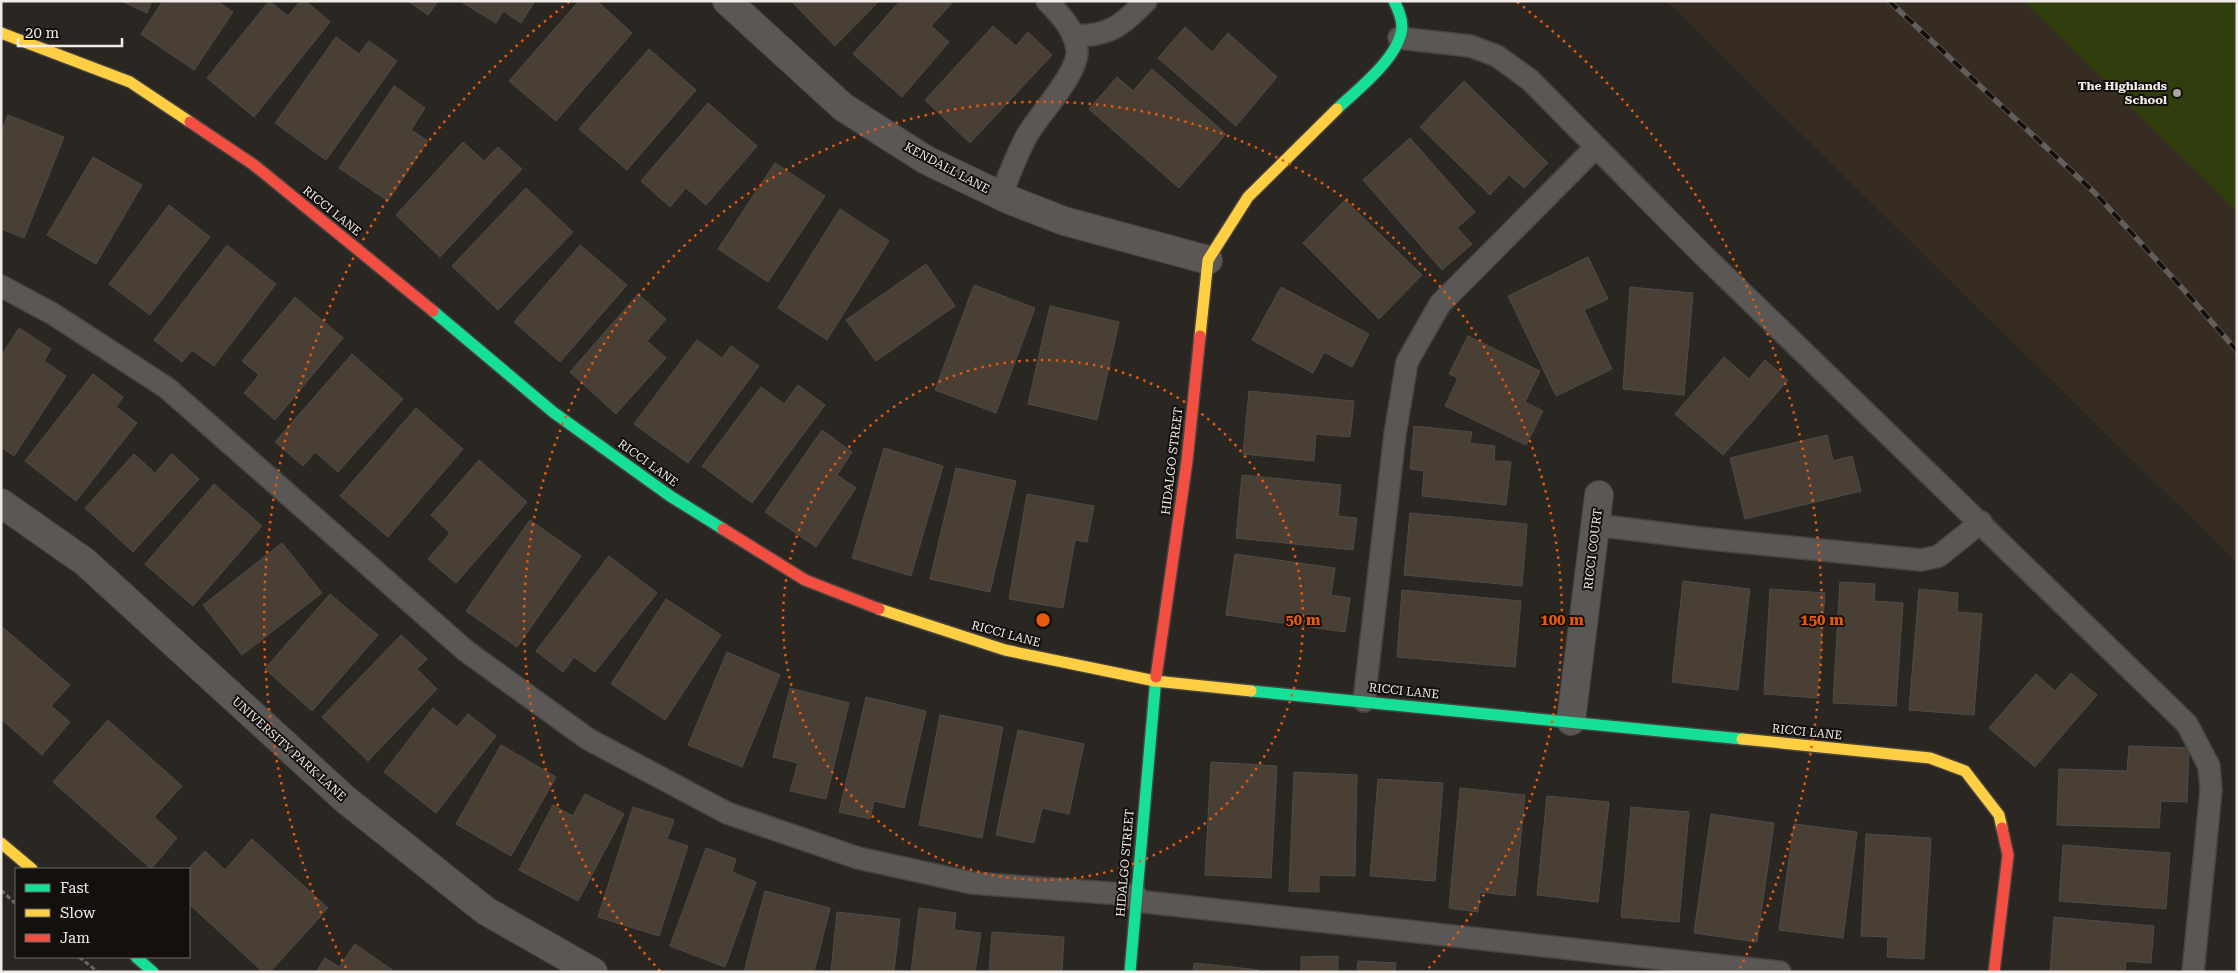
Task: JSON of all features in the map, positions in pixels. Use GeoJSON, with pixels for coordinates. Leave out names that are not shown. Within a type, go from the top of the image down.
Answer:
{"type":"FeatureCollection","features":[{"type":"Feature","properties":{"kind":"street","name":"KENDALL LANE"},"geometry":{"type":"LineString","coordinates":[[727,1],[842,107],[926,160],[1001,196],[1064,221],[1208,260]]}},
{"type":"Feature","properties":{"kind":"street"},"geometry":{"type":"LineString","coordinates":[[1394,1],[1398,8],[1401,31]]}},
{"type":"Feature","properties":{"kind":"street","name":"HIDALGO STREET"},"geometry":{"type":"LineString","coordinates":[[1130,972],[1155,681],[1186,461],[1208,260],[1248,197],[1383,64],[1397,46],[1401,31]]}},
{"type":"Feature","properties":{"kind":"street","name":"RICCI LANE"},"geometry":{"type":"LineString","coordinates":[[1,33],[130,82],[246,159],[395,279],[553,412],[670,496],[805,580],[890,614],[1005,650],[1155,681],[1930,758],[1965,771],[1999,815],[2008,855],[1994,972]]}},
{"type":"Feature","properties":{"kind":"street","name":"RICCI COURT"},"geometry":{"type":"LineString","coordinates":[[1571,721],[1599,495]]}},
{"type":"Feature","properties":{"kind":"street","name":"UNIVERSITY PARK LANE"},"geometry":{"type":"LineString","coordinates":[[1,504],[85,562],[369,819],[486,911],[593,972]]}},
{"type":"Feature","properties":{"kind":"street"},"geometry":{"type":"LineString","coordinates":[[1,843],[31,868]]}},
{"type":"Feature","properties":{"kind":"street"},"geometry":{"type":"LineString","coordinates":[[137,958],[153,972]]}},
{"type":"Feature","properties":{"kind":"lane"},"geometry":{"type":"LineString","coordinates":[[1001,196],[1025,138],[1058,92],[1071,69],[1077,51],[1073,36],[1062,17],[1047,1]]}},
{"type":"Feature","properties":{"kind":"lane"},"geometry":{"type":"LineString","coordinates":[[1073,36],[1094,36],[1111,31],[1130,17],[1146,1]]}},
{"type":"Feature","properties":{"kind":"lane"},"geometry":{"type":"LineString","coordinates":[[1401,31],[1470,46],[1497,56],[1530,80],[1696,248],[2188,724],[2210,766],[2211,790],[2193,972]]}},
{"type":"Feature","properties":{"kind":"lane"},"geometry":{"type":"LineString","coordinates":[[1364,701],[1395,434],[1407,362],[1440,304],[1596,147]]}},
{"type":"Feature","properties":{"kind":"lane"},"geometry":{"type":"LineString","coordinates":[[1,286],[54,314],[167,388],[466,651],[588,740],[727,813],[858,858],[972,883],[1136,898],[1780,972]]}},
{"type":"Feature","properties":{"kind":"lane"},"geometry":{"type":"LineString","coordinates":[[1596,525],[1700,538],[1921,560],[1939,556],[1980,522]]}},
{"type":"Feature","properties":{"kind":"path"},"geometry":{"type":"LineString","coordinates":[[1,890],[15,903]]}},
{"type":"Feature","properties":{"kind":"path"},"geometry":{"type":"LineString","coordinates":[[80,958],[98,972]]}},
{"type":"Feature","properties":{"kind":"shaded area"},"geometry":{"type":"Polygon","coordinates":[[[1666,1],[2237,1],[2233,207],[2237,212],[2237,563],[1666,1]]]}},
{"type":"Feature","properties":{"kind":"green space","name":"The Highlands School"},"geometry":{"type":"Polygon","coordinates":[[[2024,1],[2237,1],[2237,212],[2221,196],[2024,1]]]}},
{"type":"Feature","properties":{"kind":"building"},"geometry":{"type":"Polygon","coordinates":[[[121,1],[152,1],[147,13],[121,1]]]}},
{"type":"Feature","properties":{"kind":"building"},"geometry":{"type":"Polygon","coordinates":[[[163,1],[217,1],[233,12],[194,70],[141,34],[163,1]]]}},
{"type":"Feature","properties":{"kind":"building"},"geometry":{"type":"Polygon","coordinates":[[[269,1],[288,16],[300,1],[306,1],[330,22],[254,117],[207,78],[269,1]]]}},
{"type":"Feature","properties":{"kind":"building"},"geometry":{"type":"Polygon","coordinates":[[[408,1],[438,1],[428,15],[408,1]]]}},
{"type":"Feature","properties":{"kind":"building"},"geometry":{"type":"Polygon","coordinates":[[[464,1],[535,1],[521,23],[503,11],[496,23],[463,3],[464,1]]]}},
{"type":"Feature","properties":{"kind":"building"},"geometry":{"type":"Polygon","coordinates":[[[579,1],[597,1],[632,33],[556,121],[509,81],[579,1]]]}},
{"type":"Feature","properties":{"kind":"building"},"geometry":{"type":"Polygon","coordinates":[[[791,1],[879,1],[835,46],[791,1]]]}},
{"type":"Feature","properties":{"kind":"building"},"geometry":{"type":"Polygon","coordinates":[[[900,1],[952,3],[931,26],[949,42],[902,97],[853,54],[900,1]]]}},
{"type":"Feature","properties":{"kind":"building"},"geometry":{"type":"Polygon","coordinates":[[[993,26],[1016,46],[1028,32],[1052,55],[970,143],[925,100],[993,26]]]}},
{"type":"Feature","properties":{"kind":"building"},"geometry":{"type":"Polygon","coordinates":[[[1185,27],[1212,52],[1228,33],[1277,77],[1236,126],[1158,58],[1185,27]]]}},
{"type":"Feature","properties":{"kind":"building"},"geometry":{"type":"Polygon","coordinates":[[[336,37],[359,54],[369,41],[397,61],[326,160],[275,123],[336,37]]]}},
{"type":"Feature","properties":{"kind":"building"},"geometry":{"type":"Polygon","coordinates":[[[649,49],[696,90],[627,170],[579,129],[649,49]]]}},
{"type":"Feature","properties":{"kind":"building"},"geometry":{"type":"Polygon","coordinates":[[[1152,69],[1226,134],[1179,188],[1089,109],[1117,77],[1133,91],[1152,69]]]}},
{"type":"Feature","properties":{"kind":"building"},"geometry":{"type":"Polygon","coordinates":[[[1464,81],[1548,163],[1524,188],[1509,175],[1490,195],[1420,127],[1464,81]]]}},
{"type":"Feature","properties":{"kind":"building"},"geometry":{"type":"Polygon","coordinates":[[[394,86],[425,108],[411,130],[428,141],[388,201],[339,168],[394,86]]]}},
{"type":"Feature","properties":{"kind":"building"},"geometry":{"type":"Polygon","coordinates":[[[708,103],[757,146],[706,205],[686,188],[670,207],[641,181],[708,103]]]}},
{"type":"Feature","properties":{"kind":"building"},"geometry":{"type":"Polygon","coordinates":[[[8,115],[64,137],[24,238],[1,229],[1,132],[8,115]]]}},
{"type":"Feature","properties":{"kind":"building"},"geometry":{"type":"Polygon","coordinates":[[[1410,138],[1475,212],[1457,228],[1472,244],[1442,270],[1363,180],[1410,138]]]}},
{"type":"Feature","properties":{"kind":"building"},"geometry":{"type":"Polygon","coordinates":[[[463,142],[484,161],[498,147],[522,169],[440,257],[396,215],[463,142]]]}},
{"type":"Feature","properties":{"kind":"building"},"geometry":{"type":"Polygon","coordinates":[[[93,157],[142,185],[96,264],[47,235],[93,157]]]}},
{"type":"Feature","properties":{"kind":"building"},"geometry":{"type":"Polygon","coordinates":[[[775,163],[825,196],[768,282],[718,249],[775,163]]]}},
{"type":"Feature","properties":{"kind":"building"},"geometry":{"type":"Polygon","coordinates":[[[526,188],[573,232],[498,310],[452,266],[526,188]]]}},
{"type":"Feature","properties":{"kind":"building"},"geometry":{"type":"Polygon","coordinates":[[[1345,200],[1422,275],[1379,319],[1303,243],[1345,200]]]}},
{"type":"Feature","properties":{"kind":"building"},"geometry":{"type":"Polygon","coordinates":[[[169,205],[210,237],[150,315],[109,284],[169,205]]]}},
{"type":"Feature","properties":{"kind":"building"},"geometry":{"type":"Polygon","coordinates":[[[840,209],[889,241],[827,340],[778,308],[840,209]]]}},
{"type":"Feature","properties":{"kind":"building"},"geometry":{"type":"Polygon","coordinates":[[[227,245],[276,284],[214,366],[192,350],[182,362],[154,340],[227,245]]]}},
{"type":"Feature","properties":{"kind":"building"},"geometry":{"type":"Polygon","coordinates":[[[580,245],[627,285],[560,362],[514,322],[580,245]]]}},
{"type":"Feature","properties":{"kind":"building"},"geometry":{"type":"Polygon","coordinates":[[[1588,257],[1608,299],[1584,310],[1612,369],[1556,396],[1508,296],[1588,257]]]}},
{"type":"Feature","properties":{"kind":"building"},"geometry":{"type":"Polygon","coordinates":[[[926,264],[955,306],[876,361],[846,320],[926,264]]]}},
{"type":"Feature","properties":{"kind":"building"},"geometry":{"type":"Polygon","coordinates":[[[974,285],[1035,308],[996,413],[935,390],[974,285]]]}},
{"type":"Feature","properties":{"kind":"building"},"geometry":{"type":"Polygon","coordinates":[[[1281,287],[1369,334],[1352,367],[1324,352],[1313,373],[1252,340],[1281,287]]]}},
{"type":"Feature","properties":{"kind":"building"},"geometry":{"type":"Polygon","coordinates":[[[1630,287],[1693,293],[1684,395],[1623,389],[1630,287]]]}},
{"type":"Feature","properties":{"kind":"building"},"geometry":{"type":"Polygon","coordinates":[[[638,294],[666,319],[647,341],[666,358],[616,414],[570,372],[638,294]]]}},
{"type":"Feature","properties":{"kind":"building"},"geometry":{"type":"Polygon","coordinates":[[[295,297],[343,338],[275,420],[244,393],[259,375],[242,361],[295,297]]]}},
{"type":"Feature","properties":{"kind":"building"},"geometry":{"type":"Polygon","coordinates":[[[1050,306],[1119,322],[1097,420],[1028,404],[1050,306]]]}},
{"type":"Feature","properties":{"kind":"building"},"geometry":{"type":"Polygon","coordinates":[[[19,328],[51,349],[44,361],[66,376],[14,456],[1,447],[1,356],[19,328]]]}},
{"type":"Feature","properties":{"kind":"building"},"geometry":{"type":"Polygon","coordinates":[[[1468,336],[1540,371],[1525,402],[1543,411],[1526,445],[1445,406],[1458,378],[1449,374],[1468,336]]]}},
{"type":"Feature","properties":{"kind":"building"},"geometry":{"type":"Polygon","coordinates":[[[697,340],[722,358],[731,346],[759,366],[688,463],[634,424],[697,340]]]}},
{"type":"Feature","properties":{"kind":"building"},"geometry":{"type":"Polygon","coordinates":[[[352,354],[403,399],[338,472],[315,452],[303,466],[275,442],[352,354]]]}},
{"type":"Feature","properties":{"kind":"building"},"geometry":{"type":"Polygon","coordinates":[[[1724,357],[1749,379],[1765,360],[1788,380],[1723,455],[1675,414],[1724,357]]]}},
{"type":"Feature","properties":{"kind":"building"},"geometry":{"type":"Polygon","coordinates":[[[93,374],[123,397],[116,407],[137,423],[76,501],[25,461],[93,374]]]}},
{"type":"Feature","properties":{"kind":"building"},"geometry":{"type":"Polygon","coordinates":[[[798,385],[825,405],[752,503],[702,466],[761,387],[784,404],[798,385]]]}},
{"type":"Feature","properties":{"kind":"building"},"geometry":{"type":"Polygon","coordinates":[[[1249,391],[1354,401],[1350,437],[1316,434],[1314,461],[1243,454],[1249,391]]]}},
{"type":"Feature","properties":{"kind":"building"},"geometry":{"type":"Polygon","coordinates":[[[416,408],[463,449],[388,537],[340,496],[416,408]]]}},
{"type":"Feature","properties":{"kind":"building"},"geometry":{"type":"Polygon","coordinates":[[[1414,426],[1472,432],[1470,443],[1495,446],[1494,461],[1511,462],[1506,505],[1422,496],[1424,471],[1410,469],[1414,426]]]}},
{"type":"Feature","properties":{"kind":"building"},"geometry":{"type":"Polygon","coordinates":[[[822,430],[852,452],[837,475],[856,488],[816,547],[765,512],[822,430]]]}},
{"type":"Feature","properties":{"kind":"building"},"geometry":{"type":"Polygon","coordinates":[[[1827,435],[1833,461],[1852,456],[1861,491],[1745,519],[1730,458],[1827,435]]]}},
{"type":"Feature","properties":{"kind":"building"},"geometry":{"type":"Polygon","coordinates":[[[884,448],[943,466],[911,576],[852,558],[884,448]]]}},
{"type":"Feature","properties":{"kind":"building"},"geometry":{"type":"Polygon","coordinates":[[[134,454],[155,473],[172,454],[199,479],[133,552],[85,508],[134,454]]]}},
{"type":"Feature","properties":{"kind":"building"},"geometry":{"type":"Polygon","coordinates":[[[479,460],[527,502],[456,583],[428,559],[450,533],[431,515],[479,460]]]}},
{"type":"Feature","properties":{"kind":"building"},"geometry":{"type":"Polygon","coordinates":[[[956,468],[1016,481],[990,592],[930,579],[956,468]]]}},
{"type":"Feature","properties":{"kind":"building"},"geometry":{"type":"Polygon","coordinates":[[[1242,475],[1341,485],[1338,516],[1357,518],[1353,550],[1236,538],[1242,475]]]}},
{"type":"Feature","properties":{"kind":"building"},"geometry":{"type":"Polygon","coordinates":[[[214,484],[262,526],[193,606],[145,564],[214,484]]]}},
{"type":"Feature","properties":{"kind":"building"},"geometry":{"type":"Polygon","coordinates":[[[1027,494],[1094,506],[1087,542],[1075,540],[1063,608],[1009,599],[1027,494]]]}},
{"type":"Feature","properties":{"kind":"building"},"geometry":{"type":"Polygon","coordinates":[[[1410,513],[1527,524],[1522,586],[1404,575],[1410,513]]]}},
{"type":"Feature","properties":{"kind":"building"},"geometry":{"type":"Polygon","coordinates":[[[530,520],[581,556],[517,647],[466,611],[530,520]]]}},
{"type":"Feature","properties":{"kind":"building"},"geometry":{"type":"Polygon","coordinates":[[[282,543],[322,593],[242,655],[203,605],[282,543]]]}},
{"type":"Feature","properties":{"kind":"building"},"geometry":{"type":"Polygon","coordinates":[[[1235,554],[1335,568],[1331,595],[1350,598],[1345,632],[1226,615],[1235,554]]]}},
{"type":"Feature","properties":{"kind":"building"},"geometry":{"type":"Polygon","coordinates":[[[609,556],[657,593],[595,672],[574,657],[563,672],[536,651],[609,556]]]}},
{"type":"Feature","properties":{"kind":"building"},"geometry":{"type":"Polygon","coordinates":[[[1683,581],[1750,589],[1738,690],[1672,682],[1683,581]]]}},
{"type":"Feature","properties":{"kind":"building"},"geometry":{"type":"Polygon","coordinates":[[[1840,582],[1875,584],[1874,601],[1903,603],[1896,706],[1833,703],[1840,582]]]}},
{"type":"Feature","properties":{"kind":"building"},"geometry":{"type":"Polygon","coordinates":[[[1770,589],[1825,593],[1817,698],[1764,694],[1770,589]]]}},
{"type":"Feature","properties":{"kind":"building"},"geometry":{"type":"Polygon","coordinates":[[[1919,589],[1958,593],[1957,612],[1982,614],[1974,715],[1909,710],[1919,589]]]}},
{"type":"Feature","properties":{"kind":"building"},"geometry":{"type":"Polygon","coordinates":[[[1402,590],[1521,601],[1515,667],[1397,657],[1402,590]]]}},
{"type":"Feature","properties":{"kind":"building"},"geometry":{"type":"Polygon","coordinates":[[[330,594],[378,635],[312,711],[265,669],[330,594]]]}},
{"type":"Feature","properties":{"kind":"building"},"geometry":{"type":"Polygon","coordinates":[[[666,599],[721,635],[665,720],[611,684],[666,599]]]}},
{"type":"Feature","properties":{"kind":"building"},"geometry":{"type":"Polygon","coordinates":[[[1,626],[70,685],[51,706],[70,722],[42,755],[1,719],[1,626]]]}},
{"type":"Feature","properties":{"kind":"building"},"geometry":{"type":"Polygon","coordinates":[[[401,635],[427,659],[417,669],[437,689],[368,761],[322,717],[401,635]]]}},
{"type":"Feature","properties":{"kind":"building"},"geometry":{"type":"Polygon","coordinates":[[[727,652],[780,675],[742,767],[688,745],[727,652]]]}},
{"type":"Feature","properties":{"kind":"building"},"geometry":{"type":"Polygon","coordinates":[[[2071,673],[2097,695],[2035,767],[1989,728],[2036,674],[2055,691],[2071,673]]]}},
{"type":"Feature","properties":{"kind":"building"},"geometry":{"type":"Polygon","coordinates":[[[790,688],[849,703],[826,799],[790,791],[798,763],[773,757],[790,688]]]}},
{"type":"Feature","properties":{"kind":"building"},"geometry":{"type":"Polygon","coordinates":[[[866,697],[926,711],[904,808],[874,801],[870,819],[839,812],[866,697]]]}},
{"type":"Feature","properties":{"kind":"building"},"geometry":{"type":"Polygon","coordinates":[[[433,708],[457,727],[468,714],[496,736],[436,813],[384,772],[433,708]]]}},
{"type":"Feature","properties":{"kind":"building"},"geometry":{"type":"Polygon","coordinates":[[[940,715],[1003,727],[982,838],[919,825],[940,715]]]}},
{"type":"Feature","properties":{"kind":"building"},"geometry":{"type":"Polygon","coordinates":[[[108,720],[182,786],[154,817],[177,838],[150,868],[53,782],[108,720]]]}},
{"type":"Feature","properties":{"kind":"building"},"geometry":{"type":"Polygon","coordinates":[[[1018,730],[1084,744],[1069,814],[1042,808],[1034,843],[996,835],[1018,730]]]}},
{"type":"Feature","properties":{"kind":"building"},"geometry":{"type":"Polygon","coordinates":[[[501,745],[556,777],[511,856],[456,824],[501,745]]]}},
{"type":"Feature","properties":{"kind":"building"},"geometry":{"type":"Polygon","coordinates":[[[2129,746],[2189,748],[2187,802],[2161,801],[2159,828],[2057,825],[2059,769],[2127,771],[2129,746]]]}},
{"type":"Feature","properties":{"kind":"building"},"geometry":{"type":"Polygon","coordinates":[[[1211,762],[1277,766],[1271,878],[1205,875],[1211,762]]]}},
{"type":"Feature","properties":{"kind":"building"},"geometry":{"type":"Polygon","coordinates":[[[1294,772],[1357,775],[1355,876],[1319,875],[1319,892],[1289,891],[1294,772]]]}},
{"type":"Feature","properties":{"kind":"building"},"geometry":{"type":"Polygon","coordinates":[[[1378,779],[1443,783],[1435,881],[1370,876],[1378,779]]]}},
{"type":"Feature","properties":{"kind":"building"},"geometry":{"type":"Polygon","coordinates":[[[1460,788],[1525,795],[1515,896],[1480,892],[1478,912],[1449,908],[1460,788]]]}},
{"type":"Feature","properties":{"kind":"building"},"geometry":{"type":"Polygon","coordinates":[[[585,794],[624,814],[578,901],[519,870],[553,805],[573,816],[585,794]]]}},
{"type":"Feature","properties":{"kind":"building"},"geometry":{"type":"Polygon","coordinates":[[[1547,796],[1609,802],[1598,902],[1537,895],[1547,796]]]}},
{"type":"Feature","properties":{"kind":"building"},"geometry":{"type":"Polygon","coordinates":[[[633,807],[674,820],[667,839],[688,846],[659,936],[598,917],[633,807]]]}},
{"type":"Feature","properties":{"kind":"building"},"geometry":{"type":"Polygon","coordinates":[[[1631,807],[1689,812],[1679,922],[1621,917],[1631,807]]]}},
{"type":"Feature","properties":{"kind":"building"},"geometry":{"type":"Polygon","coordinates":[[[1711,814],[1774,823],[1757,942],[1694,933],[1711,814]]]}},
{"type":"Feature","properties":{"kind":"building"},"geometry":{"type":"Polygon","coordinates":[[[1794,824],[1857,832],[1843,938],[1779,930],[1794,824]]]}},
{"type":"Feature","properties":{"kind":"building"},"geometry":{"type":"Polygon","coordinates":[[[1866,834],[1931,838],[1924,959],[1887,957],[1888,937],[1861,936],[1866,834]]]}},
{"type":"Feature","properties":{"kind":"building"},"geometry":{"type":"Polygon","coordinates":[[[252,839],[328,908],[270,972],[263,972],[190,905],[189,868],[205,851],[225,870],[252,839]]]}},
{"type":"Feature","properties":{"kind":"building"},"geometry":{"type":"Polygon","coordinates":[[[2063,845],[2170,853],[2166,909],[2059,901],[2063,845]]]}},
{"type":"Feature","properties":{"kind":"building"},"geometry":{"type":"Polygon","coordinates":[[[706,848],[736,859],[732,872],[756,882],[725,967],[670,946],[706,848]]]}},
{"type":"Feature","properties":{"kind":"building"},"geometry":{"type":"Polygon","coordinates":[[[765,891],[830,908],[814,972],[744,972],[765,891]]]}},
{"type":"Feature","properties":{"kind":"building"},"geometry":{"type":"Polygon","coordinates":[[[919,908],[956,913],[954,930],[981,933],[975,972],[911,972],[919,908]]]}},
{"type":"Feature","properties":{"kind":"building"},"geometry":{"type":"Polygon","coordinates":[[[837,912],[900,919],[894,972],[831,972],[837,912]]]}},
{"type":"Feature","properties":{"kind":"building"},"geometry":{"type":"Polygon","coordinates":[[[2054,917],[2154,926],[2151,963],[2126,961],[2125,972],[2050,972],[2054,917]]]}},
{"type":"Feature","properties":{"kind":"building"},"geometry":{"type":"Polygon","coordinates":[[[992,932],[1064,937],[1062,972],[989,972],[992,932]]]}},
{"type":"Feature","properties":{"kind":"building"},"geometry":{"type":"Polygon","coordinates":[[[355,944],[395,972],[316,972],[325,958],[339,967],[355,944]]]}},
{"type":"Feature","properties":{"kind":"building"},"geometry":{"type":"Polygon","coordinates":[[[1338,956],[1338,972],[1301,972],[1301,957],[1338,956]]]}},
{"type":"Feature","properties":{"kind":"building"},"geometry":{"type":"Polygon","coordinates":[[[1358,961],[1396,963],[1395,972],[1357,972],[1358,961]]]}},
{"type":"Feature","properties":{"kind":"building"},"geometry":{"type":"Polygon","coordinates":[[[1194,963],[1259,970],[1259,972],[1193,972],[1194,963]]]}},
{"type":"Feature","properties":{"kind":"railway"},"geometry":{"type":"LineString","coordinates":[[1889,1],[2095,193],[2237,351]]}},
{"type":"Feature","properties":{"kind":"traffic: fast"},"geometry":{"type":"LineString","coordinates":[[1337,109],[1377,72],[1394,50],[1402,27],[1401,16],[1394,1]]}},
{"type":"Feature","properties":{"kind":"traffic: fast"},"geometry":{"type":"LineString","coordinates":[[433,311],[553,412],[670,496],[723,529]]}},
{"type":"Feature","properties":{"kind":"traffic: fast"},"geometry":{"type":"LineString","coordinates":[[1130,972],[1156,677]]}},
{"type":"Feature","properties":{"kind":"traffic: fast"},"geometry":{"type":"LineString","coordinates":[[1251,691],[1742,739]]}},
{"type":"Feature","properties":{"kind":"traffic: fast"},"geometry":{"type":"LineString","coordinates":[[137,958],[153,972]]}},
{"type":"Feature","properties":{"kind":"traffic: slow"},"geometry":{"type":"LineString","coordinates":[[1,33],[130,82],[190,122]]}},
{"type":"Feature","properties":{"kind":"traffic: slow"},"geometry":{"type":"LineString","coordinates":[[1200,336],[1208,260],[1248,197],[1337,109]]}},
{"type":"Feature","properties":{"kind":"traffic: slow"},"geometry":{"type":"LineString","coordinates":[[879,609],[1005,650],[1155,681],[1251,691]]}},
{"type":"Feature","properties":{"kind":"traffic: slow"},"geometry":{"type":"LineString","coordinates":[[1742,739],[1930,758],[1965,771],[1999,815],[2002,828]]}},
{"type":"Feature","properties":{"kind":"traffic: slow"},"geometry":{"type":"LineString","coordinates":[[1,843],[31,868]]}},
{"type":"Feature","properties":{"kind":"traffic: jam"},"geometry":{"type":"LineString","coordinates":[[190,122],[254,165],[433,311]]}},
{"type":"Feature","properties":{"kind":"traffic: jam"},"geometry":{"type":"LineString","coordinates":[[1156,677],[1187,461],[1200,336]]}},
{"type":"Feature","properties":{"kind":"traffic: jam"},"geometry":{"type":"LineString","coordinates":[[723,529],[805,580],[879,609]]}},
{"type":"Feature","properties":{"kind":"traffic: jam"},"geometry":{"type":"LineString","coordinates":[[1994,972],[2008,855],[2002,828]]}},
{"type":"Feature","properties":{"kind":"place","name":"The Highlands School"},"geometry":{"type":"Point","coordinates":[2177,93]}}]}
